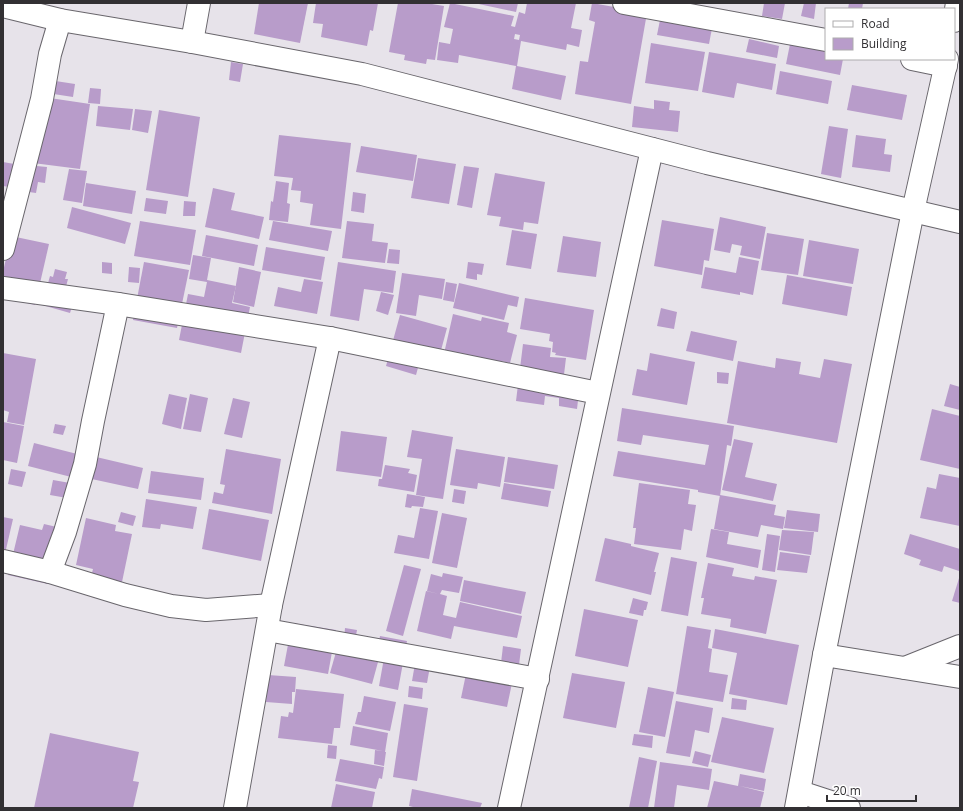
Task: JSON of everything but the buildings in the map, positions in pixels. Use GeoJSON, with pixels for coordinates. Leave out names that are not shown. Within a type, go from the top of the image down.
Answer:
{"type":"FeatureCollection","features":[{"type":"Feature","properties":{"kind":"street"},"geometry":{"type":"LineString","coordinates":[[192,42],[199,3]]}},
{"type":"Feature","properties":{"kind":"street"},"geometry":{"type":"LineString","coordinates":[[624,3],[825,40]]}},
{"type":"Feature","properties":{"kind":"street"},"geometry":{"type":"LineString","coordinates":[[955,15],[957,3]]}},
{"type":"Feature","properties":{"kind":"street"},"geometry":{"type":"LineString","coordinates":[[3,6],[60,20],[192,42],[362,74],[707,163],[960,222]]}},
{"type":"Feature","properties":{"kind":"street"},"geometry":{"type":"LineString","coordinates":[[3,249],[42,99],[50,54],[60,20]]}},
{"type":"Feature","properties":{"kind":"street"},"geometry":{"type":"LineString","coordinates":[[849,808],[798,800],[824,656],[913,211],[947,62],[924,60]]}},
{"type":"Feature","properties":{"kind":"street"},"geometry":{"type":"LineString","coordinates":[[509,808],[652,149]]}},
{"type":"Feature","properties":{"kind":"street"},"geometry":{"type":"LineString","coordinates":[[3,288],[118,304],[330,338],[598,393]]}},
{"type":"Feature","properties":{"kind":"street"},"geometry":{"type":"LineString","coordinates":[[50,572],[85,464],[118,304]]}},
{"type":"Feature","properties":{"kind":"street"},"geometry":{"type":"LineString","coordinates":[[235,808],[271,605],[330,338]]}},
{"type":"Feature","properties":{"kind":"street"},"geometry":{"type":"LineString","coordinates":[[3,561],[50,572],[125,595],[171,606],[206,610],[271,605]]}},
{"type":"Feature","properties":{"kind":"street"},"geometry":{"type":"LineString","coordinates":[[267,630],[538,679]]}},
{"type":"Feature","properties":{"kind":"street"},"geometry":{"type":"LineString","coordinates":[[904,668],[960,646]]}},
{"type":"Feature","properties":{"kind":"street"},"geometry":{"type":"LineString","coordinates":[[824,656],[960,677]]}}]}
